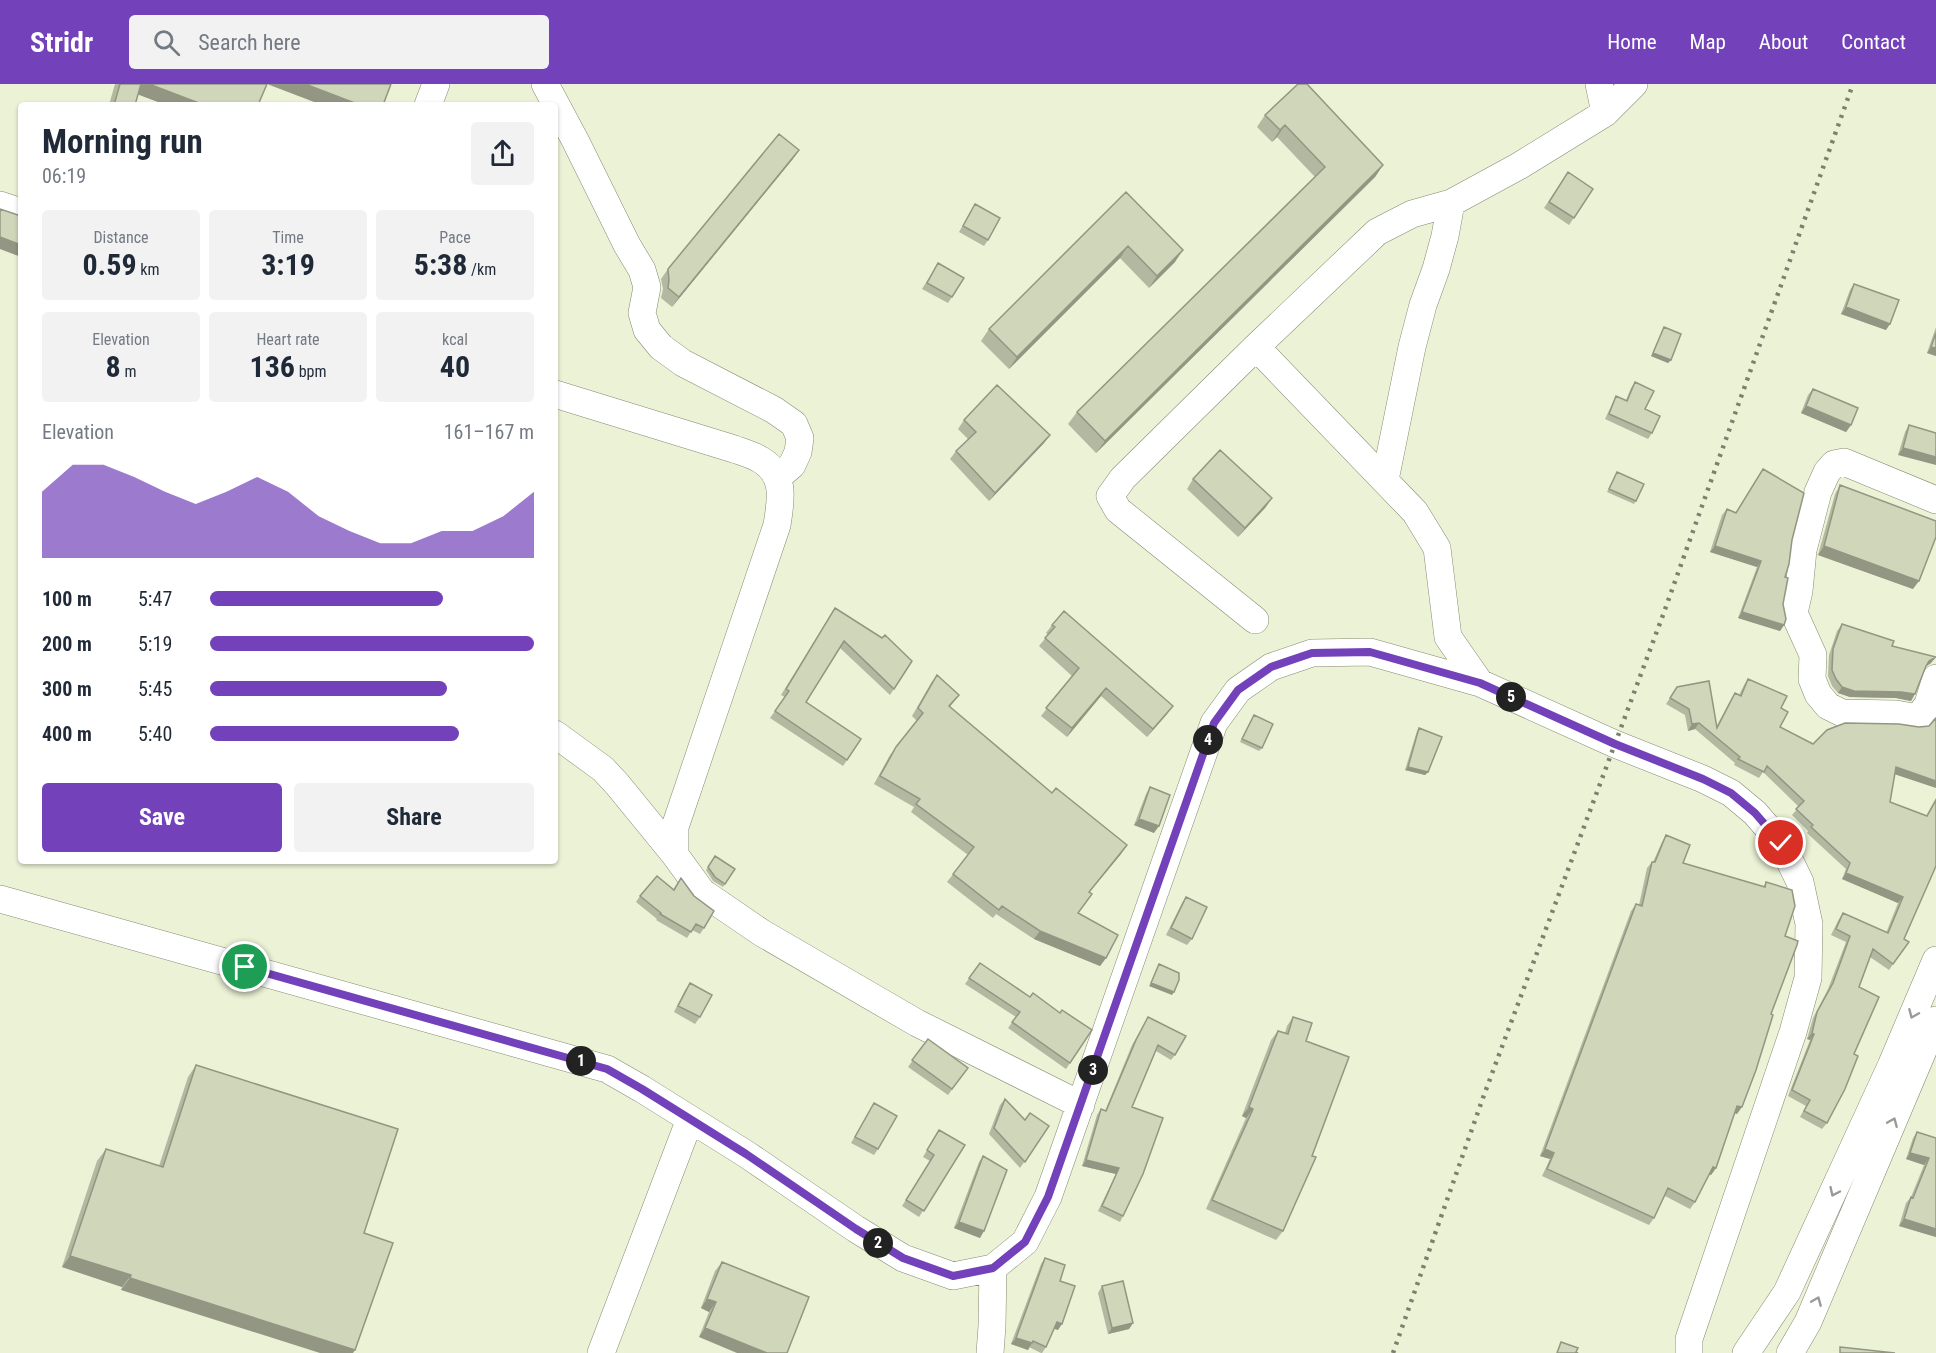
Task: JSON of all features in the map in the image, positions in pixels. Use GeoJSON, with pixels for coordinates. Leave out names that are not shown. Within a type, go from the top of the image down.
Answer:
{"type":"FeatureCollection","features":[{"type":"Feature","properties":{"kind":"street"},"geometry":{"type":"LineString","coordinates":[[429,102],[436,84]]}},
{"type":"Feature","properties":{"kind":"street"},"geometry":{"type":"LineString","coordinates":[[545,84],[555,102]]}},
{"type":"Feature","properties":{"kind":"street"},"geometry":{"type":"LineString","coordinates":[[1599,84],[1605,113]]}},
{"type":"Feature","properties":{"kind":"street"},"geometry":{"type":"LineString","coordinates":[[1255,620],[1118,510],[1110,496],[1124,478],[1256,346],[1377,232],[1412,214],[1451,203],[1519,166],[1605,113],[1634,84]]}},
{"type":"Feature","properties":{"kind":"street"},"geometry":{"type":"LineString","coordinates":[[558,108],[642,270],[647,287],[642,313],[647,330],[662,347],[683,363],[774,410],[794,424],[800,438],[798,452],[792,465],[778,477]]}},
{"type":"Feature","properties":{"kind":"street"},"geometry":{"type":"LineString","coordinates":[[1386,480],[1412,347],[1445,236],[1451,203]]}},
{"type":"Feature","properties":{"kind":"street"},"geometry":{"type":"LineString","coordinates":[[0,206],[18,211]]}},
{"type":"Feature","properties":{"kind":"street"},"geometry":{"type":"LineString","coordinates":[[1256,346],[1415,512],[1437,548],[1448,637],[1480,683]]}},
{"type":"Feature","properties":{"kind":"street"},"geometry":{"type":"LineString","coordinates":[[558,395],[734,449],[762,460],[778,477],[781,499],[777,525],[675,827],[675,855]]}},
{"type":"Feature","properties":{"kind":"street"},"geometry":{"type":"LineString","coordinates":[[1936,500],[1844,462],[1834,464],[1827,472],[1818,492],[1803,550],[1799,591],[1794,613],[1813,655],[1812,679],[1818,694],[1827,706],[1842,712],[1896,714],[1918,718],[1932,704],[1936,678]]}},
{"type":"Feature","properties":{"kind":"street"},"geometry":{"type":"LineString","coordinates":[[0,899],[607,1069],[690,1119],[903,1258],[953,1276],[993,1268],[1025,1242],[1048,1197],[1214,723],[1238,690],[1271,667],[1312,653],[1370,652],[1480,683],[1731,793],[1755,813],[1781,843],[1800,882],[1809,924],[1808,978],[1793,1032],[1685,1348]]}},
{"type":"Feature","properties":{"kind":"street"},"geometry":{"type":"LineString","coordinates":[[558,736],[603,769],[617,784],[702,892],[762,933],[917,1023],[1081,1105]]}},
{"type":"Feature","properties":{"kind":"street"},"geometry":{"type":"LineString","coordinates":[[1746,1353],[1787,1292],[1891,1066],[1936,960]]}},
{"type":"Feature","properties":{"kind":"street"},"geometry":{"type":"LineString","coordinates":[[1790,1353],[1809,1322],[1936,1020]]}},
{"type":"Feature","properties":{"kind":"street"},"geometry":{"type":"LineString","coordinates":[[601,1353],[690,1119]]}},
{"type":"Feature","properties":{"kind":"street"},"geometry":{"type":"LineString","coordinates":[[990,1353],[993,1268]]}},
{"type":"Feature","properties":{"kind":"building"},"geometry":{"type":"Polygon","coordinates":[[[120,84],[141,84],[136,102],[115,102],[120,84]]]}},
{"type":"Feature","properties":{"kind":"building"},"geometry":{"type":"Polygon","coordinates":[[[149,84],[267,84],[259,102],[196,102],[149,84]]]}},
{"type":"Feature","properties":{"kind":"building"},"geometry":{"type":"Polygon","coordinates":[[[305,84],[391,84],[384,102],[352,102],[305,84]]]}},
{"type":"Feature","properties":{"kind":"building"},"geometry":{"type":"Polygon","coordinates":[[[1298,84],[1307,84],[1383,165],[1105,441],[1077,412],[1325,167],[1285,125],[1280,130],[1265,115],[1298,84]]]}},
{"type":"Feature","properties":{"kind":"building"},"geometry":{"type":"Polygon","coordinates":[[[779,134],[799,150],[679,297],[668,288],[668,269],[779,134]]]}},
{"type":"Feature","properties":{"kind":"building"},"geometry":{"type":"Polygon","coordinates":[[[1568,172],[1593,189],[1574,218],[1549,202],[1568,172]]]}},
{"type":"Feature","properties":{"kind":"building"},"geometry":{"type":"Polygon","coordinates":[[[1126,192],[1183,250],[1157,276],[1128,246],[1017,357],[989,329],[1126,192]]]}},
{"type":"Feature","properties":{"kind":"building"},"geometry":{"type":"Polygon","coordinates":[[[975,204],[1000,218],[988,240],[963,226],[975,204]]]}},
{"type":"Feature","properties":{"kind":"building"},"geometry":{"type":"Polygon","coordinates":[[[0,209],[18,215],[18,244],[0,237],[0,209]]]}},
{"type":"Feature","properties":{"kind":"building"},"geometry":{"type":"Polygon","coordinates":[[[938,263],[964,278],[952,297],[927,283],[938,263]]]}},
{"type":"Feature","properties":{"kind":"building"},"geometry":{"type":"Polygon","coordinates":[[[1854,284],[1899,300],[1890,324],[1846,307],[1854,284]]]}},
{"type":"Feature","properties":{"kind":"building"},"geometry":{"type":"Polygon","coordinates":[[[1664,327],[1681,334],[1671,360],[1653,353],[1664,327]]]}},
{"type":"Feature","properties":{"kind":"building"},"geometry":{"type":"Polygon","coordinates":[[[1936,333],[1936,348],[1931,347],[1936,333]]]}},
{"type":"Feature","properties":{"kind":"building"},"geometry":{"type":"Polygon","coordinates":[[[1635,382],[1654,391],[1645,409],[1660,416],[1652,433],[1609,414],[1616,396],[1627,401],[1635,382]]]}},
{"type":"Feature","properties":{"kind":"building"},"geometry":{"type":"Polygon","coordinates":[[[997,385],[1050,435],[995,493],[956,451],[976,432],[964,420],[997,385]]]}},
{"type":"Feature","properties":{"kind":"building"},"geometry":{"type":"Polygon","coordinates":[[[1813,389],[1858,408],[1851,425],[1806,406],[1813,389]]]}},
{"type":"Feature","properties":{"kind":"building"},"geometry":{"type":"Polygon","coordinates":[[[1909,425],[1936,433],[1936,457],[1903,448],[1909,425]]]}},
{"type":"Feature","properties":{"kind":"building"},"geometry":{"type":"Polygon","coordinates":[[[1220,450],[1272,498],[1245,528],[1193,479],[1220,450]]]}},
{"type":"Feature","properties":{"kind":"building"},"geometry":{"type":"Polygon","coordinates":[[[1763,469],[1804,493],[1785,577],[1788,578],[1783,604],[1786,619],[1784,625],[1742,612],[1761,561],[1715,546],[1727,509],[1736,513],[1763,469]]]}},
{"type":"Feature","properties":{"kind":"building"},"geometry":{"type":"Polygon","coordinates":[[[1617,472],[1644,484],[1636,501],[1609,489],[1617,472]]]}},
{"type":"Feature","properties":{"kind":"building"},"geometry":{"type":"Polygon","coordinates":[[[1840,485],[1936,521],[1936,537],[1919,581],[1824,546],[1840,485]]]}},
{"type":"Feature","properties":{"kind":"building"},"geometry":{"type":"Polygon","coordinates":[[[835,608],[882,638],[885,635],[912,661],[894,689],[844,641],[806,702],[861,739],[847,760],[775,711],[789,691],[786,689],[835,608]]]}},
{"type":"Feature","properties":{"kind":"building"},"geometry":{"type":"Polygon","coordinates":[[[1064,611],[1173,706],[1153,729],[1106,688],[1072,728],[1046,708],[1079,668],[1045,638],[1055,627],[1052,625],[1064,611]]]}},
{"type":"Feature","properties":{"kind":"building"},"geometry":{"type":"Polygon","coordinates":[[[1842,624],[1894,641],[1892,646],[1936,657],[1926,666],[1915,694],[1854,691],[1842,687],[1832,670],[1833,649],[1842,624]]]}},
{"type":"Feature","properties":{"kind":"building"},"geometry":{"type":"Polygon","coordinates":[[[937,675],[959,695],[949,706],[1052,793],[1056,788],[1127,845],[1089,892],[1092,894],[1078,913],[1118,935],[1106,958],[1040,931],[1002,906],[999,910],[953,874],[974,847],[916,804],[920,799],[880,776],[896,747],[923,713],[918,708],[937,675]]]}},
{"type":"Feature","properties":{"kind":"building"},"geometry":{"type":"Polygon","coordinates":[[[1748,679],[1787,696],[1781,708],[1788,712],[1780,727],[1813,744],[1827,730],[1845,723],[1899,724],[1919,727],[1929,726],[1936,718],[1936,781],[1896,767],[1890,802],[1927,816],[1936,800],[1936,866],[1904,939],[1909,942],[1893,964],[1873,949],[1859,987],[1879,997],[1854,1054],[1858,1056],[1845,1089],[1827,1123],[1804,1111],[1810,1100],[1792,1090],[1814,1034],[1812,1033],[1817,1012],[1833,983],[1850,936],[1836,929],[1843,913],[1888,933],[1903,897],[1846,873],[1850,863],[1811,827],[1813,825],[1796,809],[1804,801],[1767,766],[1764,772],[1738,759],[1740,757],[1699,723],[1692,724],[1689,709],[1670,698],[1677,687],[1709,681],[1717,728],[1735,693],[1741,696],[1748,679]]]}},
{"type":"Feature","properties":{"kind":"building"},"geometry":{"type":"Polygon","coordinates":[[[1254,715],[1273,724],[1262,748],[1242,739],[1254,715]]]}},
{"type":"Feature","properties":{"kind":"building"},"geometry":{"type":"Polygon","coordinates":[[[1419,728],[1442,737],[1428,772],[1408,767],[1419,728]]]}},
{"type":"Feature","properties":{"kind":"building"},"geometry":{"type":"Polygon","coordinates":[[[1150,787],[1170,795],[1159,826],[1139,819],[1150,787]]]}},
{"type":"Feature","properties":{"kind":"building"},"geometry":{"type":"Polygon","coordinates":[[[1666,835],[1690,845],[1683,863],[1765,887],[1766,882],[1792,890],[1795,906],[1785,936],[1798,941],[1771,1014],[1773,1015],[1756,1070],[1742,1107],[1737,1106],[1716,1168],[1713,1167],[1695,1202],[1668,1188],[1654,1218],[1547,1169],[1554,1153],[1545,1149],[1636,904],[1642,906],[1652,862],[1655,862],[1666,835]]]}},
{"type":"Feature","properties":{"kind":"building"},"geometry":{"type":"Polygon","coordinates":[[[715,856],[735,869],[725,884],[715,877],[708,867],[715,856]]]}},
{"type":"Feature","properties":{"kind":"building"},"geometry":{"type":"Polygon","coordinates":[[[657,876],[674,890],[681,878],[694,896],[714,911],[704,928],[696,924],[691,932],[660,914],[640,896],[657,876]]]}},
{"type":"Feature","properties":{"kind":"building"},"geometry":{"type":"Polygon","coordinates":[[[1186,897],[1207,907],[1192,939],[1171,928],[1186,897]]]}},
{"type":"Feature","properties":{"kind":"building"},"geometry":{"type":"Polygon","coordinates":[[[980,963],[1030,997],[1033,993],[1060,1013],[1062,1010],[1092,1030],[1070,1063],[1012,1022],[1020,1012],[969,978],[980,963]]]}},
{"type":"Feature","properties":{"kind":"building"},"geometry":{"type":"Polygon","coordinates":[[[1159,964],[1179,973],[1174,992],[1151,983],[1159,964]]]}},
{"type":"Feature","properties":{"kind":"building"},"geometry":{"type":"Polygon","coordinates":[[[690,983],[712,995],[700,1017],[678,1006],[690,983]]]}},
{"type":"Feature","properties":{"kind":"building"},"geometry":{"type":"Polygon","coordinates":[[[1148,1017],[1186,1036],[1175,1055],[1158,1045],[1132,1107],[1163,1118],[1143,1174],[1123,1216],[1102,1206],[1119,1168],[1086,1160],[1101,1109],[1106,1111],[1148,1017]]]}},
{"type":"Feature","properties":{"kind":"building"},"geometry":{"type":"Polygon","coordinates":[[[1293,1017],[1312,1023],[1306,1041],[1349,1057],[1312,1156],[1316,1157],[1283,1231],[1212,1200],[1253,1109],[1249,1107],[1278,1031],[1288,1034],[1293,1017]]]}},
{"type":"Feature","properties":{"kind":"building"},"geometry":{"type":"Polygon","coordinates":[[[928,1039],[968,1068],[952,1089],[912,1060],[928,1039]]]}},
{"type":"Feature","properties":{"kind":"building"},"geometry":{"type":"Polygon","coordinates":[[[196,1065],[398,1129],[364,1233],[393,1243],[355,1350],[130,1278],[131,1275],[70,1256],[106,1149],[163,1167],[196,1065]]]}},
{"type":"Feature","properties":{"kind":"building"},"geometry":{"type":"Polygon","coordinates":[[[1005,1099],[1025,1120],[1030,1113],[1049,1126],[1025,1162],[994,1128],[1005,1099]]]}},
{"type":"Feature","properties":{"kind":"building"},"geometry":{"type":"Polygon","coordinates":[[[874,1103],[897,1116],[878,1149],[855,1137],[874,1103]]]}},
{"type":"Feature","properties":{"kind":"building"},"geometry":{"type":"Polygon","coordinates":[[[939,1130],[965,1145],[924,1211],[906,1200],[934,1155],[927,1150],[939,1130]]]}},
{"type":"Feature","properties":{"kind":"building"},"geometry":{"type":"Polygon","coordinates":[[[1917,1132],[1936,1138],[1936,1229],[1904,1219],[1911,1197],[1913,1198],[1929,1158],[1910,1153],[1917,1132]]]}},
{"type":"Feature","properties":{"kind":"building"},"geometry":{"type":"Polygon","coordinates":[[[983,1156],[1007,1170],[984,1231],[959,1222],[983,1156]]]}},
{"type":"Feature","properties":{"kind":"building"},"geometry":{"type":"Polygon","coordinates":[[[1045,1258],[1065,1265],[1060,1281],[1075,1286],[1062,1324],[1057,1322],[1046,1347],[1033,1341],[1032,1343],[1016,1338],[1045,1258]]]}},
{"type":"Feature","properties":{"kind":"building"},"geometry":{"type":"Polygon","coordinates":[[[722,1262],[809,1297],[787,1353],[767,1353],[705,1328],[716,1302],[707,1299],[722,1262]]]}},
{"type":"Feature","properties":{"kind":"building"},"geometry":{"type":"Polygon","coordinates":[[[1123,1281],[1133,1323],[1112,1328],[1102,1286],[1123,1281]]]}},
{"type":"Feature","properties":{"kind":"building"},"geometry":{"type":"Polygon","coordinates":[[[1561,1342],[1578,1348],[1576,1352],[1578,1353],[1557,1353],[1561,1342]]]}},
{"type":"Feature","properties":{"kind":"building"},"geometry":{"type":"Polygon","coordinates":[[[1840,1347],[1895,1353],[1840,1353],[1840,1347]]]}},
{"type":"Feature","properties":{"kind":"railway"},"geometry":{"type":"LineString","coordinates":[[1393,1353],[1484,1095],[1663,615],[1853,84]]}},
{"type":"Feature","properties":{"kind":"route"},"geometry":{"type":"LineString","coordinates":[[245,967],[607,1069],[746,1154],[903,1258],[953,1276],[993,1268],[1025,1242],[1048,1197],[1214,723],[1238,690],[1271,667],[1312,653],[1370,652],[1480,683],[1731,793],[1755,813],[1781,843]]}}]}
